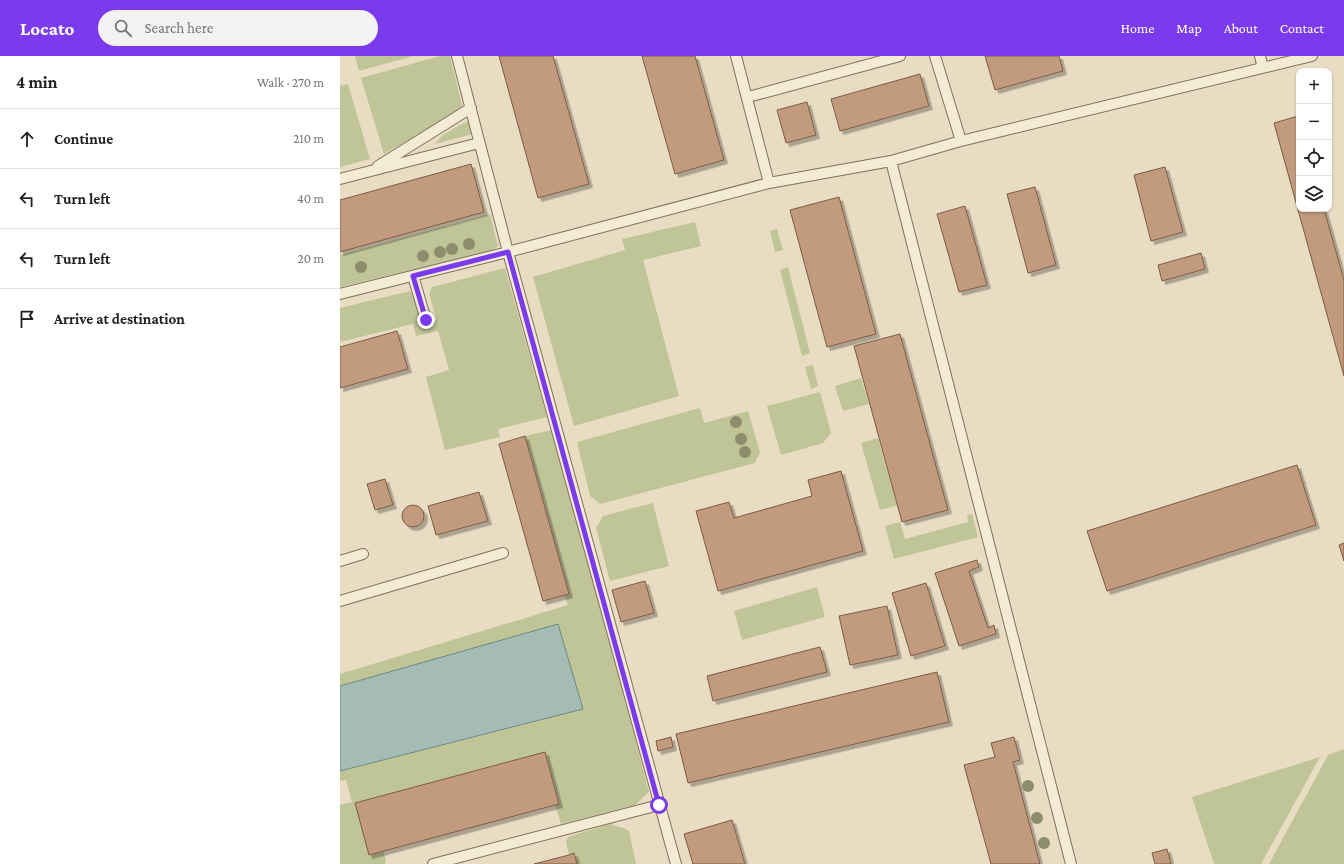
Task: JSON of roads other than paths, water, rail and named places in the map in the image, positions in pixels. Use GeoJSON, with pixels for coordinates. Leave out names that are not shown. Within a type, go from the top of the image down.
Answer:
{"type":"FeatureCollection","features":[{"type":"Feature","properties":{"kind":"lane"},"geometry":{"type":"LineString","coordinates":[[457,56],[508,252],[676,864]]}},
{"type":"Feature","properties":{"kind":"lane"},"geometry":{"type":"LineString","coordinates":[[736,56],[748,97],[769,183]]}},
{"type":"Feature","properties":{"kind":"lane"},"geometry":{"type":"LineString","coordinates":[[748,97],[900,56]]}},
{"type":"Feature","properties":{"kind":"lane"},"geometry":{"type":"LineString","coordinates":[[935,56],[961,141]]}},
{"type":"Feature","properties":{"kind":"lane"},"geometry":{"type":"LineString","coordinates":[[1260,56],[1263,68]]}},
{"type":"Feature","properties":{"kind":"lane"},"geometry":{"type":"LineString","coordinates":[[340,294],[508,252],[769,183],[891,161],[961,141],[1312,56]]}},
{"type":"Feature","properties":{"kind":"lane"},"geometry":{"type":"LineString","coordinates":[[370,171],[470,108]]}},
{"type":"Feature","properties":{"kind":"lane"},"geometry":{"type":"LineString","coordinates":[[340,179],[480,143]]}},
{"type":"Feature","properties":{"kind":"lane"},"geometry":{"type":"LineString","coordinates":[[891,161],[1071,864]]}},
{"type":"Feature","properties":{"kind":"lane"},"geometry":{"type":"LineString","coordinates":[[413,276],[426,320]]}},
{"type":"Feature","properties":{"kind":"lane"},"geometry":{"type":"LineString","coordinates":[[340,601],[503,553]]}},
{"type":"Feature","properties":{"kind":"lane"},"geometry":{"type":"LineString","coordinates":[[340,560],[363,554]]}},
{"type":"Feature","properties":{"kind":"lane"},"geometry":{"type":"LineString","coordinates":[[433,864],[659,805]]}},
{"type":"Feature","properties":{"kind":"water"},"geometry":{"type":"Polygon","coordinates":[[[558,624],[583,709],[340,771],[340,686],[558,624]]]}}]}
